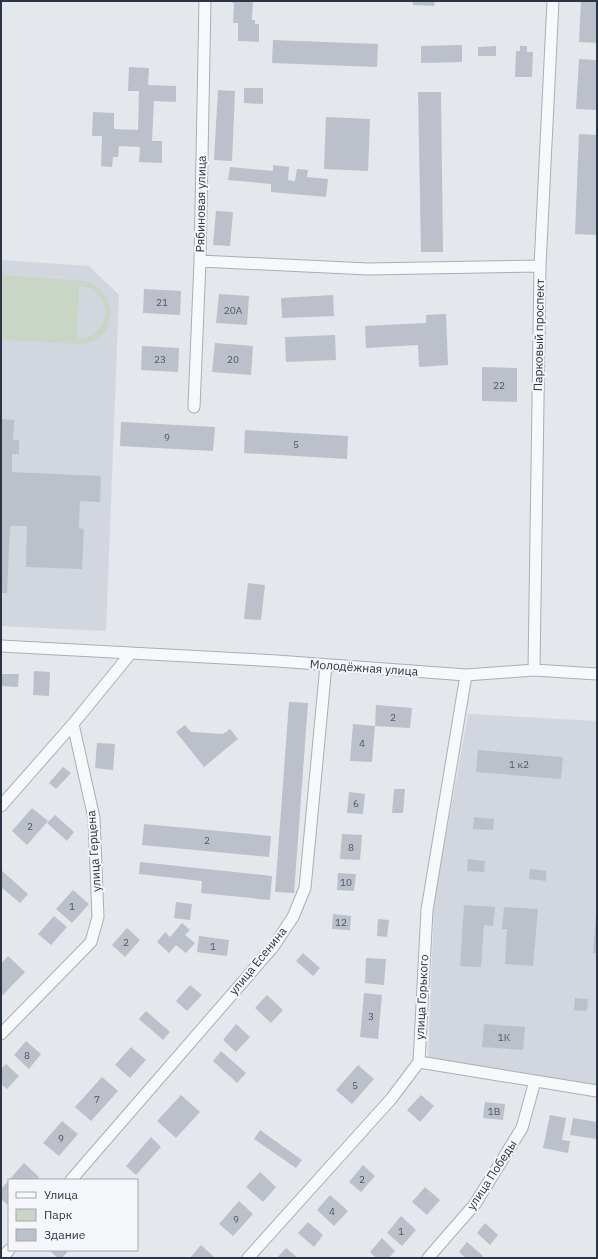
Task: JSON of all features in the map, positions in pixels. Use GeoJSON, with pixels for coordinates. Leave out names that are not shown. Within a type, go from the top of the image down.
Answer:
{"type":"FeatureCollection","features":[{"type":"Feature","properties":{"kind":"street","name":"Рябиновая улица"},"geometry":{"type":"LineString","coordinates":[[194,407],[200,261],[205,1]]}},
{"type":"Feature","properties":{"kind":"street","name":"Парковый проспект"},"geometry":{"type":"LineString","coordinates":[[534,670],[540,266],[553,1]]}},
{"type":"Feature","properties":{"kind":"street"},"geometry":{"type":"LineString","coordinates":[[200,261],[368,269],[540,266]]}},
{"type":"Feature","properties":{"kind":"street","name":"Молодёжная улица"},"geometry":{"type":"LineString","coordinates":[[1,646],[326,665],[466,675],[534,670],[597,674]]}},
{"type":"Feature","properties":{"kind":"street"},"geometry":{"type":"LineString","coordinates":[[1,806],[73,724],[131,653]]}},
{"type":"Feature","properties":{"kind":"street","name":"улица Есенина"},"geometry":{"type":"LineString","coordinates":[[72,1179],[273,947],[293,917],[305,888],[326,665]]}},
{"type":"Feature","properties":{"kind":"street","name":"улица Горького"},"geometry":{"type":"LineString","coordinates":[[419,1062],[427,910],[466,675]]}},
{"type":"Feature","properties":{"kind":"street","name":"улица Герцена"},"geometry":{"type":"LineString","coordinates":[[1,1034],[91,942],[98,917],[94,818],[73,724]]}},
{"type":"Feature","properties":{"kind":"street"},"geometry":{"type":"LineString","coordinates":[[248,1258],[391,1099],[419,1062],[597,1091]]}},
{"type":"Feature","properties":{"kind":"street","name":"улица Победы"},"geometry":{"type":"LineString","coordinates":[[428,1258],[475,1204],[522,1128],[535,1081]]}},
{"type":"Feature","properties":{"kind":"shaded area"},"geometry":{"type":"Polygon","coordinates":[[[1,260],[89,266],[119,295],[106,631],[1,626],[1,260]]]}},
{"type":"Feature","properties":{"kind":"shaded area"},"geometry":{"type":"Polygon","coordinates":[[[468,714],[597,721],[597,1086],[428,1058],[435,884],[445,842],[468,714]]]}},
{"type":"Feature","properties":{"kind":"green space"},"geometry":{"type":"Polygon","coordinates":[[[1,275],[87,281],[95,285],[106,296],[111,311],[108,326],[99,338],[85,344],[1,340],[1,275]],[[79,286],[77,339],[89,337],[98,331],[103,322],[105,313],[104,303],[99,295],[91,289],[79,286]]]}},
{"type":"Feature","properties":{"kind":"building"},"geometry":{"type":"Polygon","coordinates":[[[232,1],[253,1],[252,20],[255,20],[255,24],[259,24],[259,42],[238,41],[238,23],[233,23],[234,3],[232,3],[232,1]]]}},
{"type":"Feature","properties":{"kind":"building"},"geometry":{"type":"Polygon","coordinates":[[[413,1],[435,1],[434,6],[413,5],[413,1]]]}},
{"type":"Feature","properties":{"kind":"building"},"geometry":{"type":"Polygon","coordinates":[[[581,1],[597,1],[597,43],[579,42],[581,1]]]}},
{"type":"Feature","properties":{"kind":"building"},"geometry":{"type":"Polygon","coordinates":[[[273,40],[378,44],[377,67],[272,63],[273,40]]]}},
{"type":"Feature","properties":{"kind":"building"},"geometry":{"type":"Polygon","coordinates":[[[462,45],[462,62],[421,63],[421,46],[462,45]]]}},
{"type":"Feature","properties":{"kind":"building"},"geometry":{"type":"Polygon","coordinates":[[[496,46],[496,56],[478,56],[478,47],[496,46]]]}},
{"type":"Feature","properties":{"kind":"building"},"geometry":{"type":"Polygon","coordinates":[[[520,46],[527,46],[527,52],[533,52],[532,77],[515,77],[516,51],[520,51],[520,46]]]}},
{"type":"Feature","properties":{"kind":"building"},"geometry":{"type":"Polygon","coordinates":[[[579,59],[597,60],[597,110],[576,109],[579,59]]]}},
{"type":"Feature","properties":{"kind":"building"},"geometry":{"type":"Polygon","coordinates":[[[129,67],[149,68],[148,85],[176,86],[176,102],[154,101],[152,141],[162,141],[162,163],[139,162],[140,147],[119,146],[118,157],[113,157],[112,167],[101,166],[102,136],[92,136],[93,112],[114,113],[114,129],[138,130],[139,91],[128,91],[129,67]]]}},
{"type":"Feature","properties":{"kind":"building"},"geometry":{"type":"Polygon","coordinates":[[[244,88],[263,88],[263,104],[244,103],[244,88]]]}},
{"type":"Feature","properties":{"kind":"building"},"geometry":{"type":"Polygon","coordinates":[[[218,90],[235,91],[232,161],[214,160],[218,90]]]}},
{"type":"Feature","properties":{"kind":"building"},"geometry":{"type":"Polygon","coordinates":[[[418,92],[441,92],[443,252],[421,252],[418,92]]]}},
{"type":"Feature","properties":{"kind":"building"},"geometry":{"type":"Polygon","coordinates":[[[326,117],[370,119],[368,171],[324,169],[326,117]]]}},
{"type":"Feature","properties":{"kind":"building"},"geometry":{"type":"Polygon","coordinates":[[[579,134],[597,135],[597,235],[575,234],[579,134]]]}},
{"type":"Feature","properties":{"kind":"building"},"geometry":{"type":"Polygon","coordinates":[[[273,165],[289,167],[288,180],[295,181],[297,169],[308,170],[307,177],[328,179],[326,197],[271,192],[271,184],[228,180],[230,167],[273,171],[273,165]]]}},
{"type":"Feature","properties":{"kind":"building"},"geometry":{"type":"Polygon","coordinates":[[[216,211],[233,212],[230,246],[213,245],[216,211]]]}},
{"type":"Feature","properties":{"kind":"building"},"geometry":{"type":"Polygon","coordinates":[[[144,289],[181,291],[180,315],[143,313],[144,289]]]}},
{"type":"Feature","properties":{"kind":"building"},"geometry":{"type":"Polygon","coordinates":[[[219,294],[249,296],[247,325],[216,323],[219,294]]]}},
{"type":"Feature","properties":{"kind":"building"},"geometry":{"type":"Polygon","coordinates":[[[333,295],[334,316],[282,318],[281,298],[333,295]]]}},
{"type":"Feature","properties":{"kind":"building"},"geometry":{"type":"Polygon","coordinates":[[[446,314],[448,365],[419,367],[418,345],[366,348],[365,326],[426,323],[426,315],[446,314]]]}},
{"type":"Feature","properties":{"kind":"building"},"geometry":{"type":"Polygon","coordinates":[[[335,335],[336,360],[286,362],[285,337],[335,335]]]}},
{"type":"Feature","properties":{"kind":"building"},"geometry":{"type":"Polygon","coordinates":[[[215,343],[253,346],[251,375],[212,372],[215,343]]]}},
{"type":"Feature","properties":{"kind":"building"},"geometry":{"type":"Polygon","coordinates":[[[142,346],[179,348],[178,372],[141,370],[142,346]]]}},
{"type":"Feature","properties":{"kind":"building"},"geometry":{"type":"Polygon","coordinates":[[[482,367],[517,368],[517,402],[482,401],[482,367]]]}},
{"type":"Feature","properties":{"kind":"building"},"geometry":{"type":"Polygon","coordinates":[[[1,419],[14,420],[13,440],[19,440],[19,454],[12,454],[12,472],[101,476],[100,502],[80,501],[79,528],[84,529],[82,569],[26,567],[27,526],[10,526],[7,593],[1,593],[1,419]]]}},
{"type":"Feature","properties":{"kind":"building"},"geometry":{"type":"Polygon","coordinates":[[[121,422],[215,427],[213,451],[120,446],[121,422]]]}},
{"type":"Feature","properties":{"kind":"building"},"geometry":{"type":"Polygon","coordinates":[[[245,430],[348,436],[347,459],[244,453],[245,430]]]}},
{"type":"Feature","properties":{"kind":"building"},"geometry":{"type":"Polygon","coordinates":[[[248,583],[265,585],[261,620],[244,619],[248,583]]]}},
{"type":"Feature","properties":{"kind":"building"},"geometry":{"type":"Polygon","coordinates":[[[34,671],[50,672],[49,696],[33,695],[34,671]]]}},
{"type":"Feature","properties":{"kind":"building"},"geometry":{"type":"Polygon","coordinates":[[[1,674],[19,674],[18,687],[1,686],[1,674]]]}},
{"type":"Feature","properties":{"kind":"building"},"geometry":{"type":"Polygon","coordinates":[[[289,702],[308,703],[294,893],[275,892],[289,702]]]}},
{"type":"Feature","properties":{"kind":"building"},"geometry":{"type":"Polygon","coordinates":[[[376,705],[412,708],[410,728],[375,726],[376,705]]]}},
{"type":"Feature","properties":{"kind":"building"},"geometry":{"type":"Polygon","coordinates":[[[353,724],[375,726],[372,762],[350,761],[353,724]]]}},
{"type":"Feature","properties":{"kind":"building"},"geometry":{"type":"Polygon","coordinates":[[[185,725],[191,732],[223,734],[230,729],[238,739],[204,767],[176,732],[185,725]]]}},
{"type":"Feature","properties":{"kind":"building"},"geometry":{"type":"Polygon","coordinates":[[[97,743],[115,744],[113,770],[95,768],[97,743]]]}},
{"type":"Feature","properties":{"kind":"building"},"geometry":{"type":"Polygon","coordinates":[[[478,750],[563,757],[561,779],[476,772],[478,750]]]}},
{"type":"Feature","properties":{"kind":"building"},"geometry":{"type":"Polygon","coordinates":[[[63,767],[71,773],[56,789],[49,783],[63,767]]]}},
{"type":"Feature","properties":{"kind":"building"},"geometry":{"type":"Polygon","coordinates":[[[394,789],[405,789],[403,813],[392,813],[394,789]]]}},
{"type":"Feature","properties":{"kind":"building"},"geometry":{"type":"Polygon","coordinates":[[[349,792],[365,794],[363,814],[347,813],[349,792]]]}},
{"type":"Feature","properties":{"kind":"building"},"geometry":{"type":"Polygon","coordinates":[[[32,808],[48,821],[27,845],[12,831],[32,808]]]}},
{"type":"Feature","properties":{"kind":"building"},"geometry":{"type":"Polygon","coordinates":[[[55,815],[74,832],[67,841],[47,823],[55,815]]]}},
{"type":"Feature","properties":{"kind":"building"},"geometry":{"type":"Polygon","coordinates":[[[474,817],[494,819],[493,830],[473,829],[474,817]]]}},
{"type":"Feature","properties":{"kind":"building"},"geometry":{"type":"Polygon","coordinates":[[[144,824],[271,836],[269,857],[142,845],[144,824]]]}},
{"type":"Feature","properties":{"kind":"building"},"geometry":{"type":"Polygon","coordinates":[[[342,834],[362,835],[360,860],[340,859],[342,834]]]}},
{"type":"Feature","properties":{"kind":"building"},"geometry":{"type":"Polygon","coordinates":[[[468,859],[485,861],[484,872],[467,871],[468,859]]]}},
{"type":"Feature","properties":{"kind":"building"},"geometry":{"type":"Polygon","coordinates":[[[140,862],[272,876],[270,900],[201,893],[202,881],[139,874],[140,862]]]}},
{"type":"Feature","properties":{"kind":"building"},"geometry":{"type":"Polygon","coordinates":[[[530,869],[546,871],[546,881],[529,879],[530,869]]]}},
{"type":"Feature","properties":{"kind":"building"},"geometry":{"type":"Polygon","coordinates":[[[1,870],[28,894],[20,903],[1,887],[1,870]]]}},
{"type":"Feature","properties":{"kind":"building"},"geometry":{"type":"Polygon","coordinates":[[[338,873],[356,874],[354,891],[337,890],[338,873]]]}},
{"type":"Feature","properties":{"kind":"building"},"geometry":{"type":"Polygon","coordinates":[[[73,890],[89,904],[72,923],[56,909],[73,890]]]}},
{"type":"Feature","properties":{"kind":"building"},"geometry":{"type":"Polygon","coordinates":[[[176,902],[192,904],[190,920],[174,918],[176,902]]]}},
{"type":"Feature","properties":{"kind":"building"},"geometry":{"type":"Polygon","coordinates":[[[464,905],[495,907],[493,926],[484,925],[481,967],[460,966],[464,905]]]}},
{"type":"Feature","properties":{"kind":"building"},"geometry":{"type":"Polygon","coordinates":[[[504,907],[538,909],[533,966],[505,964],[507,929],[502,929],[504,907]]]}},
{"type":"Feature","properties":{"kind":"building"},"geometry":{"type":"Polygon","coordinates":[[[333,914],[351,916],[350,930],[332,929],[333,914]]]}},
{"type":"Feature","properties":{"kind":"building"},"geometry":{"type":"Polygon","coordinates":[[[596,914],[597,953],[593,953],[596,914]]]}},
{"type":"Feature","properties":{"kind":"building"},"geometry":{"type":"Polygon","coordinates":[[[54,916],[67,927],[51,945],[38,934],[54,916]]]}},
{"type":"Feature","properties":{"kind":"building"},"geometry":{"type":"Polygon","coordinates":[[[378,919],[389,920],[387,937],[377,936],[378,919]]]}},
{"type":"Feature","properties":{"kind":"building"},"geometry":{"type":"Polygon","coordinates":[[[182,923],[190,930],[185,935],[195,943],[186,953],[176,945],[169,953],[157,942],[165,932],[170,937],[182,923]]]}},
{"type":"Feature","properties":{"kind":"building"},"geometry":{"type":"Polygon","coordinates":[[[127,928],[140,940],[125,957],[112,945],[127,928]]]}},
{"type":"Feature","properties":{"kind":"building"},"geometry":{"type":"Polygon","coordinates":[[[199,936],[229,940],[227,956],[197,952],[199,936]]]}},
{"type":"Feature","properties":{"kind":"building"},"geometry":{"type":"Polygon","coordinates":[[[303,953],[320,968],[313,976],[296,961],[303,953]]]}},
{"type":"Feature","properties":{"kind":"building"},"geometry":{"type":"Polygon","coordinates":[[[8,956],[25,972],[1,997],[1,964],[8,956]]]}},
{"type":"Feature","properties":{"kind":"building"},"geometry":{"type":"Polygon","coordinates":[[[366,958],[386,959],[384,985],[365,983],[366,958]]]}},
{"type":"Feature","properties":{"kind":"building"},"geometry":{"type":"Polygon","coordinates":[[[190,985],[202,995],[187,1011],[176,1001],[190,985]]]}},
{"type":"Feature","properties":{"kind":"building"},"geometry":{"type":"Polygon","coordinates":[[[364,993],[382,995],[378,1039],[360,1037],[364,993]]]}},
{"type":"Feature","properties":{"kind":"building"},"geometry":{"type":"Polygon","coordinates":[[[267,995],[283,1010],[271,1023],[255,1008],[267,995]]]}},
{"type":"Feature","properties":{"kind":"building"},"geometry":{"type":"Polygon","coordinates":[[[575,998],[588,999],[587,1011],[574,1010],[575,998]]]}},
{"type":"Feature","properties":{"kind":"building"},"geometry":{"type":"Polygon","coordinates":[[[146,1011],[170,1032],[163,1040],[139,1019],[146,1011]]]}},
{"type":"Feature","properties":{"kind":"building"},"geometry":{"type":"Polygon","coordinates":[[[236,1024],[250,1037],[236,1052],[223,1040],[236,1024]]]}},
{"type":"Feature","properties":{"kind":"building"},"geometry":{"type":"Polygon","coordinates":[[[484,1024],[525,1027],[523,1050],[482,1047],[484,1024]]]}},
{"type":"Feature","properties":{"kind":"building"},"geometry":{"type":"Polygon","coordinates":[[[26,1041],[41,1054],[29,1069],[14,1055],[26,1041]]]}},
{"type":"Feature","properties":{"kind":"building"},"geometry":{"type":"Polygon","coordinates":[[[131,1047],[146,1060],[130,1078],[115,1065],[131,1047]]]}},
{"type":"Feature","properties":{"kind":"building"},"geometry":{"type":"Polygon","coordinates":[[[221,1051],[246,1073],[237,1083],[213,1061],[221,1051]]]}},
{"type":"Feature","properties":{"kind":"building"},"geometry":{"type":"Polygon","coordinates":[[[6,1064],[19,1076],[7,1089],[1,1084],[1,1069],[6,1064]]]}},
{"type":"Feature","properties":{"kind":"building"},"geometry":{"type":"Polygon","coordinates":[[[358,1065],[374,1079],[352,1104],[336,1090],[358,1065]]]}},
{"type":"Feature","properties":{"kind":"building"},"geometry":{"type":"Polygon","coordinates":[[[102,1077],[118,1091],[91,1121],[75,1107],[102,1077]]]}},
{"type":"Feature","properties":{"kind":"building"},"geometry":{"type":"Polygon","coordinates":[[[181,1095],[200,1112],[176,1138],[157,1121],[181,1095]]]}},
{"type":"Feature","properties":{"kind":"building"},"geometry":{"type":"Polygon","coordinates":[[[421,1095],[434,1106],[420,1122],[407,1110],[421,1095]]]}},
{"type":"Feature","properties":{"kind":"building"},"geometry":{"type":"Polygon","coordinates":[[[485,1102],[505,1104],[503,1120],[483,1118],[485,1102]]]}},
{"type":"Feature","properties":{"kind":"building"},"geometry":{"type":"Polygon","coordinates":[[[550,1115],[566,1118],[562,1140],[570,1141],[568,1153],[543,1148],[550,1115]]]}},
{"type":"Feature","properties":{"kind":"building"},"geometry":{"type":"Polygon","coordinates":[[[573,1118],[597,1122],[596,1139],[570,1135],[573,1118]]]}},
{"type":"Feature","properties":{"kind":"building"},"geometry":{"type":"Polygon","coordinates":[[[62,1121],[78,1134],[59,1156],[43,1143],[62,1121]]]}},
{"type":"Feature","properties":{"kind":"building"},"geometry":{"type":"Polygon","coordinates":[[[260,1130],[302,1160],[296,1168],[254,1139],[260,1130]]]}},
{"type":"Feature","properties":{"kind":"building"},"geometry":{"type":"Polygon","coordinates":[[[151,1137],[161,1147],[136,1175],[126,1166],[151,1137]]]}},
{"type":"Feature","properties":{"kind":"building"},"geometry":{"type":"Polygon","coordinates":[[[24,1163],[39,1177],[38,1179],[10,1179],[24,1163]]]}},
{"type":"Feature","properties":{"kind":"building"},"geometry":{"type":"Polygon","coordinates":[[[363,1165],[375,1176],[361,1192],[349,1182],[363,1165]]]}},
{"type":"Feature","properties":{"kind":"building"},"geometry":{"type":"Polygon","coordinates":[[[260,1172],[276,1187],[263,1202],[246,1187],[260,1172]]]}},
{"type":"Feature","properties":{"kind":"building"},"geometry":{"type":"Polygon","coordinates":[[[8,1181],[8,1205],[1,1199],[1,1189],[8,1181]]]}},
{"type":"Feature","properties":{"kind":"building"},"geometry":{"type":"Polygon","coordinates":[[[425,1187],[440,1200],[427,1215],[412,1202],[425,1187]]]}},
{"type":"Feature","properties":{"kind":"building"},"geometry":{"type":"Polygon","coordinates":[[[330,1195],[348,1211],[334,1226],[317,1210],[330,1195]]]}},
{"type":"Feature","properties":{"kind":"building"},"geometry":{"type":"Polygon","coordinates":[[[239,1201],[253,1214],[233,1236],[219,1224],[239,1201]]]}},
{"type":"Feature","properties":{"kind":"building"},"geometry":{"type":"Polygon","coordinates":[[[401,1216],[416,1230],[402,1246],[387,1233],[401,1216]]]}},
{"type":"Feature","properties":{"kind":"building"},"geometry":{"type":"Polygon","coordinates":[[[308,1222],[323,1235],[314,1247],[298,1233],[308,1222]]]}},
{"type":"Feature","properties":{"kind":"building"},"geometry":{"type":"Polygon","coordinates":[[[485,1223],[498,1235],[490,1245],[477,1233],[485,1223]]]}},
{"type":"Feature","properties":{"kind":"building"},"geometry":{"type":"Polygon","coordinates":[[[382,1238],[395,1251],[389,1258],[376,1258],[370,1252],[382,1238]]]}},
{"type":"Feature","properties":{"kind":"building"},"geometry":{"type":"Polygon","coordinates":[[[467,1242],[483,1256],[481,1258],[466,1258],[459,1252],[467,1242]]]}},
{"type":"Feature","properties":{"kind":"building"},"geometry":{"type":"Polygon","coordinates":[[[201,1245],[214,1257],[213,1258],[190,1258],[201,1245]]]}},
{"type":"Feature","properties":{"kind":"building"},"geometry":{"type":"Polygon","coordinates":[[[286,1248],[298,1258],[277,1258],[286,1248]]]}},
{"type":"Feature","properties":{"kind":"building"},"geometry":{"type":"Polygon","coordinates":[[[50,1251],[68,1251],[62,1258],[58,1258],[50,1251]]]}}]}
